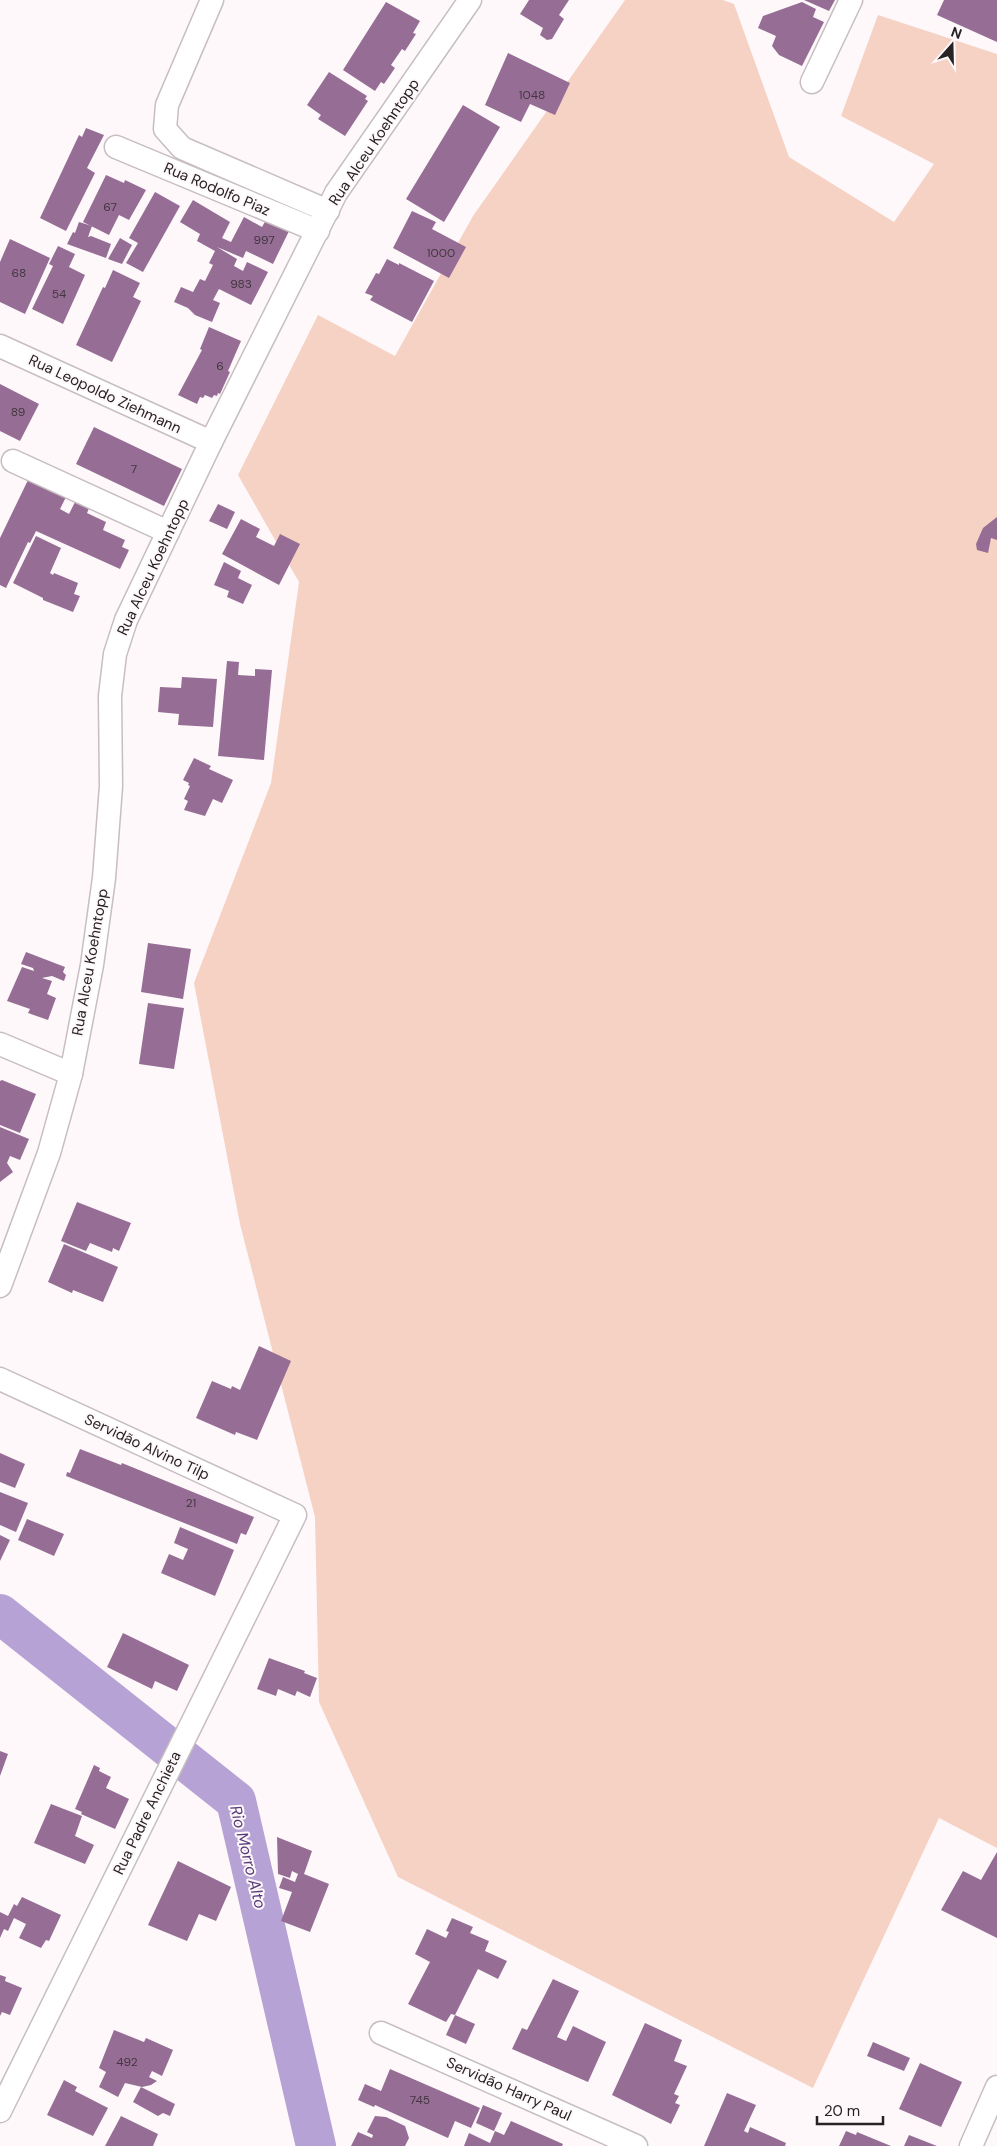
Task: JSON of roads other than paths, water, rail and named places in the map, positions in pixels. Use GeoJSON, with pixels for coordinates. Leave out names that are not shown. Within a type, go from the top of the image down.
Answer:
{"type":"FeatureCollection","features":[{"type":"Feature","properties":{"kind":"street"},"geometry":{"type":"LineString","coordinates":[[212,0],[167,104],[166,129],[182,148],[323,221]]}},
{"type":"Feature","properties":{"kind":"street","name":"Rua Alceu Koehntopp"},"geometry":{"type":"LineString","coordinates":[[0,1286],[49,1153],[71,1074],[92,965],[104,878],[111,786],[110,696],[114,654],[126,620],[211,442],[336,193],[470,0]]}},
{"type":"Feature","properties":{"kind":"street"},"geometry":{"type":"LineString","coordinates":[[812,82],[851,0]]}},
{"type":"Feature","properties":{"kind":"street","name":"Rua Rodolfo Piaz"},"geometry":{"type":"LineString","coordinates":[[116,147],[323,221]]}},
{"type":"Feature","properties":{"kind":"street","name":"Rua Leopoldo Ziehmann"},"geometry":{"type":"LineString","coordinates":[[0,346],[211,442]]}},
{"type":"Feature","properties":{"kind":"street"},"geometry":{"type":"LineString","coordinates":[[13,461],[168,532]]}},
{"type":"Feature","properties":{"kind":"street"},"geometry":{"type":"LineString","coordinates":[[0,1044],[71,1074]]}},
{"type":"Feature","properties":{"kind":"street","name":"Servidão Alvino Tilp"},"geometry":{"type":"LineString","coordinates":[[0,1379],[295,1515]]}},
{"type":"Feature","properties":{"kind":"street","name":"Rua Padre Anchieta"},"geometry":{"type":"LineString","coordinates":[[0,2111],[295,1515]]}},
{"type":"Feature","properties":{"kind":"street","name":"Servidão Harry Paul"},"geometry":{"type":"LineString","coordinates":[[381,2032],[596,2138],[636,2146]]}},
{"type":"Feature","properties":{"kind":"street"},"geometry":{"type":"LineString","coordinates":[[971,2146],[997,2087]]}},
{"type":"Feature","properties":{"kind":"waterway","name":"Rio Morro Alto"},"geometry":{"type":"LineString","coordinates":[[0,1614],[236,1801],[316,2146]]}}]}
